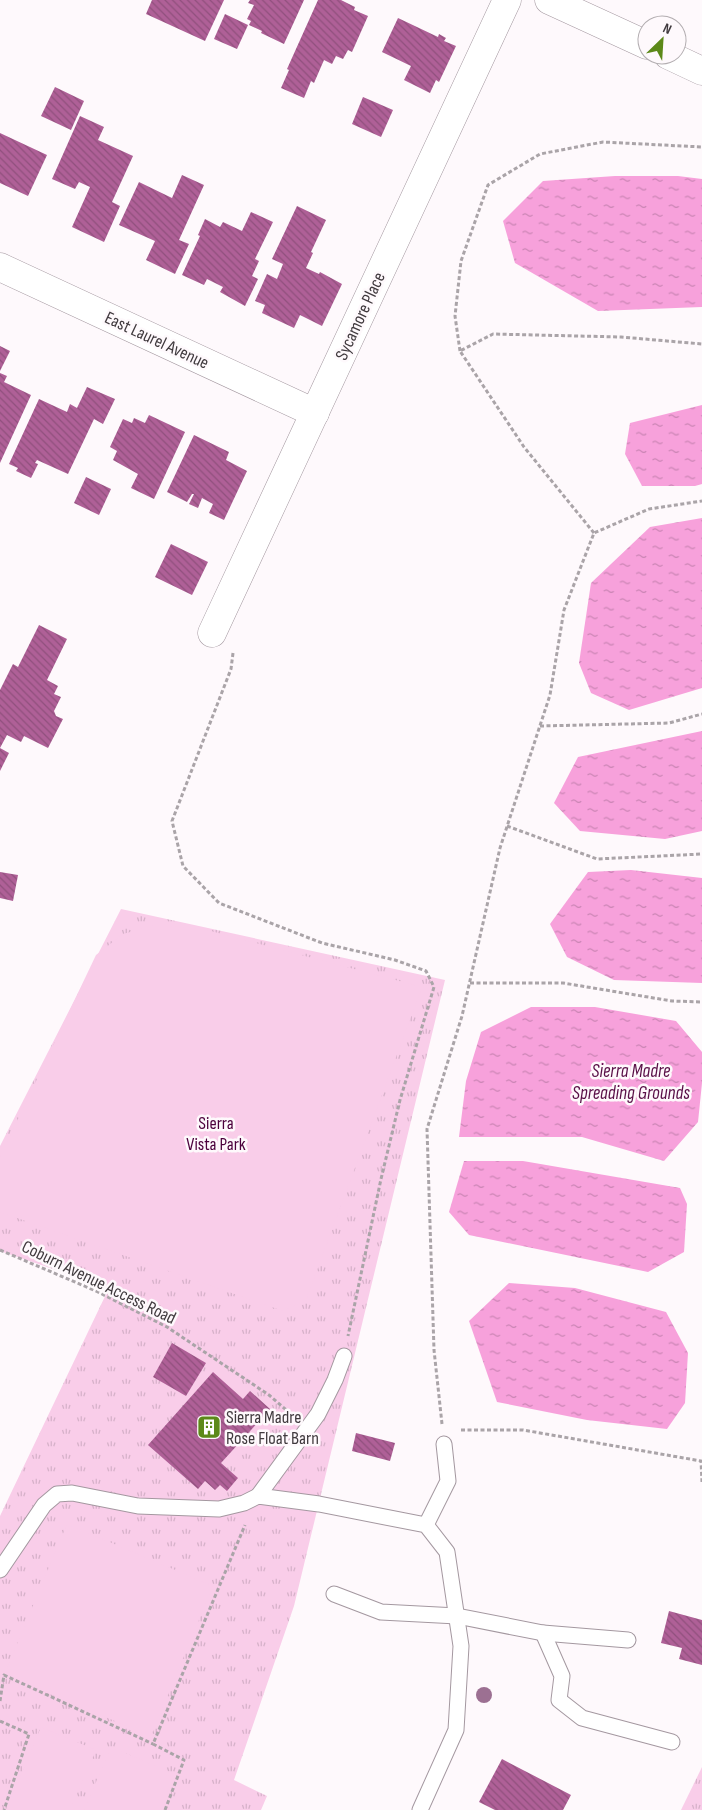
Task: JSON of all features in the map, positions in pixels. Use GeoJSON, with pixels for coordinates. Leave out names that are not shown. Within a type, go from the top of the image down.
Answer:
{"type":"FeatureCollection","features":[{"type":"Feature","properties":{"kind":"street","name":"Sycamore Place"},"geometry":{"type":"LineString","coordinates":[[212,632],[507,0]]}},
{"type":"Feature","properties":{"kind":"street"},"geometry":{"type":"LineString","coordinates":[[549,0],[637,40]]}},
{"type":"Feature","properties":{"kind":"street"},"geometry":{"type":"LineString","coordinates":[[687,63],[702,70]]}},
{"type":"Feature","properties":{"kind":"street","name":"East Laurel Avenue"},"geometry":{"type":"LineString","coordinates":[[0,268],[315,413]]}},
{"type":"Feature","properties":{"kind":"lane"},"geometry":{"type":"LineString","coordinates":[[0,1570],[44,1505],[57,1494],[72,1493],[138,1506],[218,1509],[244,1503],[258,1496],[318,1414],[335,1380],[344,1356]]}},
{"type":"Feature","properties":{"kind":"lane"},"geometry":{"type":"LineString","coordinates":[[426,1525],[448,1481],[444,1436]]}},
{"type":"Feature","properties":{"kind":"lane"},"geometry":{"type":"LineString","coordinates":[[258,1496],[319,1504],[426,1525],[447,1552],[461,1646],[456,1730],[420,1810]]}},
{"type":"Feature","properties":{"kind":"lane"},"geometry":{"type":"LineString","coordinates":[[334,1594],[381,1612],[456,1616],[543,1633],[628,1640]]}},
{"type":"Feature","properties":{"kind":"lane"},"geometry":{"type":"LineString","coordinates":[[543,1633],[562,1676],[559,1700],[582,1718],[672,1742]]}},
{"type":"Feature","properties":{"kind":"path"},"geometry":{"type":"LineString","coordinates":[[594,533],[524,447],[460,352],[455,316],[461,261],[488,185],[540,154],[603,142],[702,147]]}},
{"type":"Feature","properties":{"kind":"path"},"geometry":{"type":"LineString","coordinates":[[460,352],[493,334],[621,337],[702,344]]}},
{"type":"Feature","properties":{"kind":"path"},"geometry":{"type":"LineString","coordinates":[[702,500],[649,509],[594,533],[564,610],[550,695],[500,848],[462,1016],[427,1129],[434,1350],[444,1436],[523,1430],[702,1461]]}},
{"type":"Feature","properties":{"kind":"path"},"geometry":{"type":"LineString","coordinates":[[212,632],[234,644],[231,669],[172,821],[183,866],[219,903],[322,943],[395,960],[426,970],[434,986],[400,1100],[381,1179],[344,1356]]}},
{"type":"Feature","properties":{"kind":"path"},"geometry":{"type":"LineString","coordinates":[[540,726],[669,723],[702,714]]}},
{"type":"Feature","properties":{"kind":"path"},"geometry":{"type":"LineString","coordinates":[[507,826],[597,859],[702,854]]}},
{"type":"Feature","properties":{"kind":"path"},"geometry":{"type":"LineString","coordinates":[[470,982],[563,983],[672,1001],[702,1002]]}},
{"type":"Feature","properties":{"kind":"path","name":"Coburn Avenue Access Road"},"geometry":{"type":"LineString","coordinates":[[0,1250],[96,1291],[167,1327],[269,1395],[307,1427]]}},
{"type":"Feature","properties":{"kind":"path"},"geometry":{"type":"LineString","coordinates":[[702,1456],[702,1482]]}},
{"type":"Feature","properties":{"kind":"path"},"geometry":{"type":"LineString","coordinates":[[153,1744],[247,1521]]}},
{"type":"Feature","properties":{"kind":"path"},"geometry":{"type":"LineString","coordinates":[[0,1701],[4,1675],[184,1760],[165,1810]]}},
{"type":"Feature","properties":{"kind":"path"},"geometry":{"type":"LineString","coordinates":[[0,1721],[29,1734],[4,1810]]}},
{"type":"Feature","properties":{"kind":"green space","name":"Sierra Vista Park"},"geometry":{"type":"Polygon","coordinates":[[[121,909],[445,980],[294,1606],[234,1780],[267,1796],[261,1810],[0,1810],[0,1516],[109,1288],[0,1251],[0,1146],[121,909]]]}},
{"type":"Feature","properties":{"kind":"green space"},"geometry":{"type":"Polygon","coordinates":[[[156,925],[207,930],[422,987],[306,1300],[283,1311],[0,1212],[0,1157],[96,955],[123,934],[156,925]]]}},
{"type":"Feature","properties":{"kind":"green space"},"geometry":{"type":"Polygon","coordinates":[[[67,1524],[213,1586],[151,1736],[4,1675],[67,1524]]]}},
{"type":"Feature","properties":{"kind":"green space"},"geometry":{"type":"Polygon","coordinates":[[[41,1727],[96,1750],[70,1810],[6,1810],[41,1727]]]}},
{"type":"Feature","properties":{"kind":"green space"},"geometry":{"type":"Polygon","coordinates":[[[111,1747],[177,1775],[165,1810],[84,1810],[111,1747]]]}},
{"type":"Feature","properties":{"kind":"green space"},"geometry":{"type":"Polygon","coordinates":[[[702,1767],[702,1810],[681,1810],[702,1767]]]}},
{"type":"Feature","properties":{"kind":"water"},"geometry":{"type":"Polygon","coordinates":[[[615,176],[678,176],[702,179],[702,307],[598,311],[515,263],[503,221],[543,181],[615,176]]]}},
{"type":"Feature","properties":{"kind":"water"},"geometry":{"type":"Polygon","coordinates":[[[702,405],[702,484],[695,486],[642,486],[625,454],[630,423],[702,405]]]}},
{"type":"Feature","properties":{"kind":"water"},"geometry":{"type":"Polygon","coordinates":[[[702,518],[702,688],[629,710],[591,693],[579,663],[591,583],[650,527],[702,518]]]}},
{"type":"Feature","properties":{"kind":"water"},"geometry":{"type":"Polygon","coordinates":[[[702,731],[702,831],[665,839],[580,831],[554,803],[578,757],[702,731]]]}},
{"type":"Feature","properties":{"kind":"water"},"geometry":{"type":"Polygon","coordinates":[[[631,870],[702,878],[702,983],[614,980],[567,957],[550,924],[588,872],[631,870]]]}},
{"type":"Feature","properties":{"kind":"water","name":"Sierra Madre Spreading Grounds"},"geometry":{"type":"Polygon","coordinates":[[[531,1007],[595,1007],[676,1021],[702,1052],[702,1083],[698,1122],[664,1161],[582,1137],[459,1137],[466,1081],[481,1032],[531,1007]]]}},
{"type":"Feature","properties":{"kind":"water"},"geometry":{"type":"Polygon","coordinates":[[[464,1161],[523,1161],[680,1188],[687,1204],[684,1252],[648,1272],[469,1235],[449,1212],[464,1161]]]}},
{"type":"Feature","properties":{"kind":"water"},"geometry":{"type":"Polygon","coordinates":[[[509,1283],[575,1288],[666,1312],[688,1353],[685,1403],[667,1429],[587,1420],[497,1402],[469,1321],[509,1283]]]}},
{"type":"Feature","properties":{"kind":"building"},"geometry":{"type":"Polygon","coordinates":[[[152,0],[224,0],[205,41],[146,14],[152,0]]]}},
{"type":"Feature","properties":{"kind":"building"},"geometry":{"type":"Polygon","coordinates":[[[250,0],[304,0],[284,44],[249,25],[251,21],[247,19],[254,5],[248,3],[250,0]]]}},
{"type":"Feature","properties":{"kind":"building"},"geometry":{"type":"Polygon","coordinates":[[[318,0],[341,0],[355,7],[354,10],[368,16],[352,52],[348,50],[343,59],[336,56],[332,64],[324,60],[314,83],[311,81],[304,98],[281,88],[289,70],[287,69],[318,0]]]}},
{"type":"Feature","properties":{"kind":"building"},"geometry":{"type":"Polygon","coordinates":[[[225,14],[248,25],[237,49],[214,39],[225,14]]]}},
{"type":"Feature","properties":{"kind":"building"},"geometry":{"type":"Polygon","coordinates":[[[398,18],[438,37],[439,34],[446,38],[444,41],[456,46],[439,82],[436,80],[430,93],[404,80],[411,66],[382,52],[398,18]]]}},
{"type":"Feature","properties":{"kind":"building"},"geometry":{"type":"Polygon","coordinates":[[[55,87],[84,101],[71,130],[41,116],[55,87]]]}},
{"type":"Feature","properties":{"kind":"building"},"geometry":{"type":"Polygon","coordinates":[[[363,97],[393,110],[381,137],[352,124],[363,97]]]}},
{"type":"Feature","properties":{"kind":"building"},"geometry":{"type":"Polygon","coordinates":[[[80,116],[104,127],[98,140],[133,156],[112,202],[120,206],[104,242],[72,227],[90,187],[79,182],[75,189],[52,179],[80,116]]]}},
{"type":"Feature","properties":{"kind":"building"},"geometry":{"type":"Polygon","coordinates":[[[0,133],[47,155],[28,196],[0,183],[0,133]]]}},
{"type":"Feature","properties":{"kind":"building"},"geometry":{"type":"Polygon","coordinates":[[[182,175],[204,185],[179,240],[189,244],[175,274],[146,260],[155,241],[119,225],[139,182],[172,198],[182,175]]]}},
{"type":"Feature","properties":{"kind":"building"},"geometry":{"type":"Polygon","coordinates":[[[297,206],[326,220],[311,252],[313,253],[306,268],[319,274],[320,272],[342,284],[322,326],[300,315],[294,328],[262,313],[265,305],[255,301],[267,274],[277,279],[283,264],[272,259],[297,206]]]}},
{"type":"Feature","properties":{"kind":"building"},"geometry":{"type":"Polygon","coordinates":[[[251,212],[273,222],[255,259],[259,261],[252,276],[258,279],[245,306],[220,292],[223,287],[207,279],[204,285],[182,275],[200,236],[198,235],[205,219],[220,227],[223,222],[242,231],[251,212]]]}},
{"type":"Feature","properties":{"kind":"building"},"geometry":{"type":"Polygon","coordinates":[[[0,346],[10,351],[0,371],[0,346]]]}},
{"type":"Feature","properties":{"kind":"building"},"geometry":{"type":"Polygon","coordinates":[[[0,373],[7,376],[4,382],[31,395],[0,463],[0,373]]]}},
{"type":"Feature","properties":{"kind":"building"},"geometry":{"type":"Polygon","coordinates":[[[87,387],[115,399],[103,424],[94,419],[68,474],[37,460],[35,463],[38,464],[31,478],[16,471],[18,468],[9,464],[39,399],[67,412],[70,404],[77,408],[87,387]]]}},
{"type":"Feature","properties":{"kind":"building"},"geometry":{"type":"Polygon","coordinates":[[[149,415],[185,432],[154,499],[131,488],[138,474],[113,460],[117,451],[110,447],[123,419],[132,423],[134,418],[145,423],[149,415]]]}},
{"type":"Feature","properties":{"kind":"building"},"geometry":{"type":"Polygon","coordinates":[[[194,435],[229,452],[226,460],[247,471],[224,520],[209,513],[213,504],[202,498],[198,508],[189,504],[194,494],[192,494],[187,502],[167,492],[194,435]]]}},
{"type":"Feature","properties":{"kind":"building"},"geometry":{"type":"Polygon","coordinates":[[[86,477],[111,489],[99,515],[74,503],[86,477]]]}},
{"type":"Feature","properties":{"kind":"building"},"geometry":{"type":"Polygon","coordinates":[[[171,544],[208,562],[192,595],[155,577],[171,544]]]}},
{"type":"Feature","properties":{"kind":"building"},"geometry":{"type":"Polygon","coordinates":[[[39,625],[67,639],[47,680],[58,686],[54,694],[61,697],[54,711],[56,716],[63,719],[48,748],[24,736],[21,742],[7,735],[0,748],[0,690],[13,664],[18,667],[39,625]]]}},
{"type":"Feature","properties":{"kind":"building"},"geometry":{"type":"Polygon","coordinates":[[[0,748],[9,753],[0,771],[0,748]]]}},
{"type":"Feature","properties":{"kind":"building"},"geometry":{"type":"Polygon","coordinates":[[[0,872],[18,875],[13,901],[0,898],[0,872]]]}},
{"type":"Feature","properties":{"kind":"building"},"geometry":{"type":"Polygon","coordinates":[[[172,1343],[206,1363],[186,1396],[153,1377],[172,1343]]]}},
{"type":"Feature","properties":{"kind":"building","name":"Sierra Madre Rose Float Barn"},"geometry":{"type":"Polygon","coordinates":[[[213,1372],[243,1399],[250,1391],[270,1409],[221,1463],[238,1478],[227,1491],[220,1485],[215,1490],[205,1481],[198,1489],[148,1445],[213,1372]]]}},
{"type":"Feature","properties":{"kind":"building"},"geometry":{"type":"Polygon","coordinates":[[[356,1433],[395,1443],[390,1461],[352,1451],[356,1433]]]}},
{"type":"Feature","properties":{"kind":"building"},"geometry":{"type":"Polygon","coordinates":[[[669,1611],[702,1620],[702,1665],[679,1659],[682,1648],[661,1643],[669,1611]]]}},
{"type":"Feature","properties":{"kind":"building"},"geometry":{"type":"Polygon","coordinates":[[[502,1759],[571,1795],[563,1810],[495,1810],[479,1802],[502,1759]]]}},
{"type":"Feature","properties":{"kind":"place","name":"Sierra Madre Rose Float Barn"},"geometry":{"type":"Point","coordinates":[209,1427]}}]}
